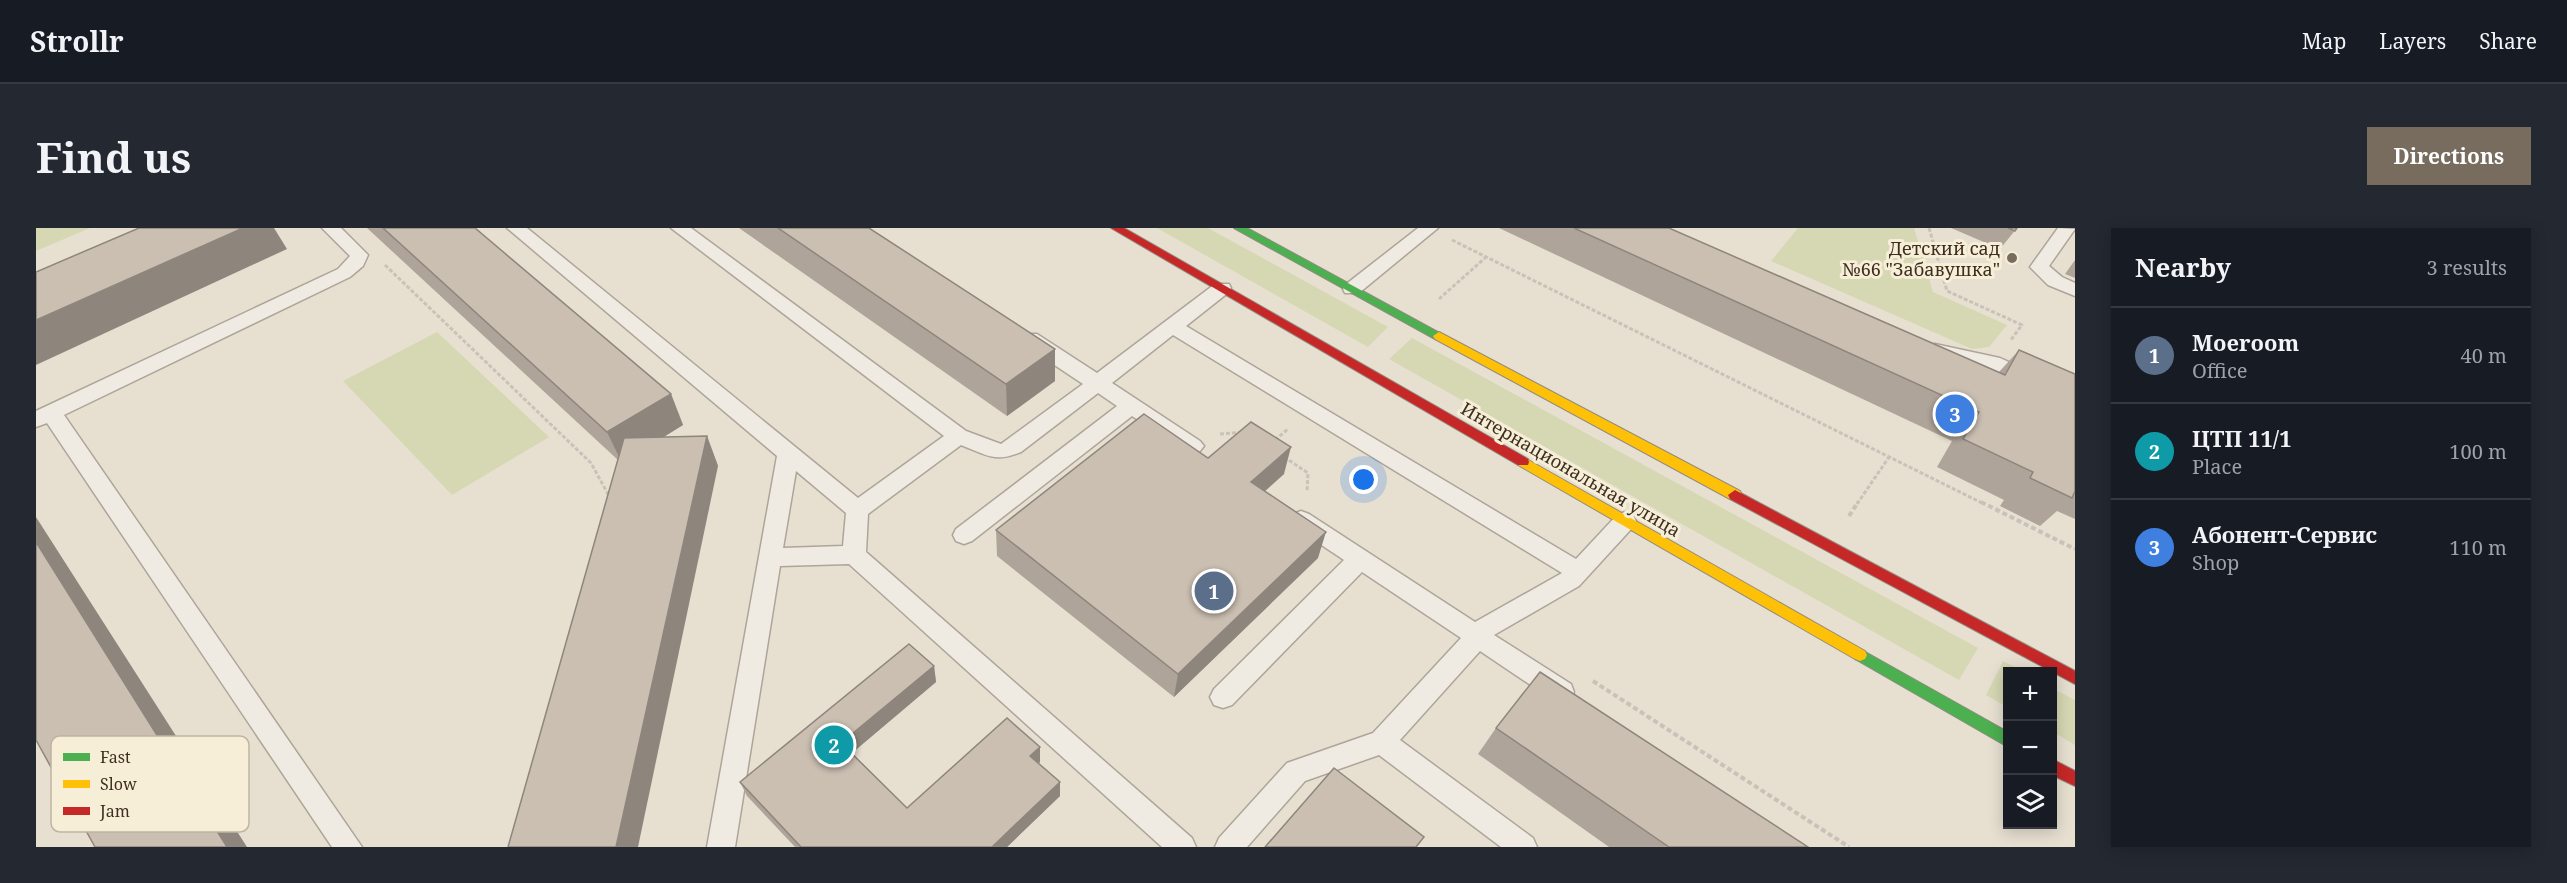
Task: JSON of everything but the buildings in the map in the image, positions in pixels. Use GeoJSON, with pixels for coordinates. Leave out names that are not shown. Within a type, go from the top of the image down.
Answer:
{"type":"FeatureCollection","features":[{"type":"Feature","properties":{"kind":"main road","name":"Интернациональная улица"},"geometry":{"type":"LineString","coordinates":[[1116,228],[2003,738]]}},
{"type":"Feature","properties":{"kind":"main road"},"geometry":{"type":"LineString","coordinates":[[1239,228],[2075,678]]}},
{"type":"Feature","properties":{"kind":"main road"},"geometry":{"type":"LineString","coordinates":[[2057,769],[2075,778]]}},
{"type":"Feature","properties":{"kind":"lane"},"geometry":{"type":"LineString","coordinates":[[331,228],[359,255],[357,262],[344,273],[43,416],[348,847]]}},
{"type":"Feature","properties":{"kind":"lane"},"geometry":{"type":"LineString","coordinates":[[516,228],[857,510]]}},
{"type":"Feature","properties":{"kind":"lane"},"geometry":{"type":"LineString","coordinates":[[680,228],[959,436],[1001,452],[1014,447],[1222,288]]}},
{"type":"Feature","properties":{"kind":"lane"},"geometry":{"type":"LineString","coordinates":[[1352,289],[1429,228]]}},
{"type":"Feature","properties":{"kind":"lane"},"geometry":{"type":"LineString","coordinates":[[2067,228],[2039,267],[2055,281],[2075,290]]}},
{"type":"Feature","properties":{"kind":"lane"},"geometry":{"type":"LineString","coordinates":[[1172,326],[1579,572]]}},
{"type":"Feature","properties":{"kind":"lane"},"geometry":{"type":"LineString","coordinates":[[1018,332],[1193,446]]}},
{"type":"Feature","properties":{"kind":"lane"},"geometry":{"type":"LineString","coordinates":[[1913,341],[1934,351],[1993,363],[2075,400]]}},
{"type":"Feature","properties":{"kind":"lane"},"geometry":{"type":"LineString","coordinates":[[964,535],[1131,406]]}},
{"type":"Feature","properties":{"kind":"lane"},"geometry":{"type":"LineString","coordinates":[[857,510],[959,436]]}},
{"type":"Feature","properties":{"kind":"lane"},"geometry":{"type":"LineString","coordinates":[[721,847],[788,454]]}},
{"type":"Feature","properties":{"kind":"lane"},"geometry":{"type":"LineString","coordinates":[[854,555],[857,510]]}},
{"type":"Feature","properties":{"kind":"lane"},"geometry":{"type":"LineString","coordinates":[[1300,519],[1586,708]]}},
{"type":"Feature","properties":{"kind":"lane"},"geometry":{"type":"LineString","coordinates":[[1229,847],[1296,772],[1382,742],[1485,627],[1558,587],[1579,572],[1625,521]]}},
{"type":"Feature","properties":{"kind":"lane"},"geometry":{"type":"LineString","coordinates":[[771,557],[854,555],[1182,847]]}},
{"type":"Feature","properties":{"kind":"lane"},"geometry":{"type":"LineString","coordinates":[[1223,697],[1360,559]]}},
{"type":"Feature","properties":{"kind":"lane"},"geometry":{"type":"LineString","coordinates":[[1382,742],[1512,844]]}},
{"type":"Feature","properties":{"kind":"path"},"geometry":{"type":"LineString","coordinates":[[1429,228],[2075,549]]}},
{"type":"Feature","properties":{"kind":"path"},"geometry":{"type":"LineString","coordinates":[[1929,228],[1947,291],[2022,326],[1993,363]]}},
{"type":"Feature","properties":{"kind":"path"},"geometry":{"type":"LineString","coordinates":[[381,260],[591,463],[615,508]]}},
{"type":"Feature","properties":{"kind":"green space"},"geometry":{"type":"Polygon","coordinates":[[[36,228],[90,228],[36,251],[36,228]]]}},
{"type":"Feature","properties":{"kind":"green space"},"geometry":{"type":"Polygon","coordinates":[[[1157,228],[1208,228],[1388,327],[1368,347],[1157,228]]]}},
{"type":"Feature","properties":{"kind":"green space"},"geometry":{"type":"Polygon","coordinates":[[[1798,228],[1914,228],[1933,292],[2007,325],[1989,347],[1972,349],[1771,261],[1798,228]]]}},
{"type":"Feature","properties":{"kind":"green space"},"geometry":{"type":"Polygon","coordinates":[[[437,332],[549,437],[452,495],[343,381],[437,332]]]}},
{"type":"Feature","properties":{"kind":"green space"},"geometry":{"type":"Polygon","coordinates":[[[1412,338],[1978,648],[1959,680],[1389,359],[1412,338]]]}},
{"type":"Feature","properties":{"kind":"green space"},"geometry":{"type":"Polygon","coordinates":[[[2003,661],[2015,667],[2003,667],[2003,705],[1986,695],[2003,661]]]}},
{"type":"Feature","properties":{"kind":"green space"},"geometry":{"type":"Polygon","coordinates":[[[2057,691],[2075,700],[2075,745],[2057,734],[2057,691]]]}},
{"type":"Feature","properties":{"kind":"traffic: fast"},"geometry":{"type":"LineString","coordinates":[[1239,228],[1439,336]]}},
{"type":"Feature","properties":{"kind":"traffic: fast"},"geometry":{"type":"LineString","coordinates":[[1860,655],[2003,737]]}},
{"type":"Feature","properties":{"kind":"traffic: slow"},"geometry":{"type":"LineString","coordinates":[[1439,336],[1735,495]]}},
{"type":"Feature","properties":{"kind":"traffic: slow"},"geometry":{"type":"LineString","coordinates":[[1523,462],[1860,655]]}},
{"type":"Feature","properties":{"kind":"traffic: jam"},"geometry":{"type":"LineString","coordinates":[[1116,228],[1523,462]]}},
{"type":"Feature","properties":{"kind":"traffic: jam"},"geometry":{"type":"LineString","coordinates":[[1735,495],[2075,678]]}},
{"type":"Feature","properties":{"kind":"traffic: jam"},"geometry":{"type":"LineString","coordinates":[[2057,769],[2075,779]]}},
{"type":"Feature","properties":{"kind":"place","name":"Детский сад №66 \"Забавушка\""},"geometry":{"type":"Point","coordinates":[2012,258]}},
{"type":"Feature","properties":{"kind":"place","name":"Абонент-Сервис"},"geometry":{"type":"Point","coordinates":[1955,414]}},
{"type":"Feature","properties":{"kind":"place","name":"Moeroom"},"geometry":{"type":"Point","coordinates":[1214,591]}},
{"type":"Feature","properties":{"kind":"place","name":"ЦТП 11/1"},"geometry":{"type":"Point","coordinates":[834,745]}}]}
